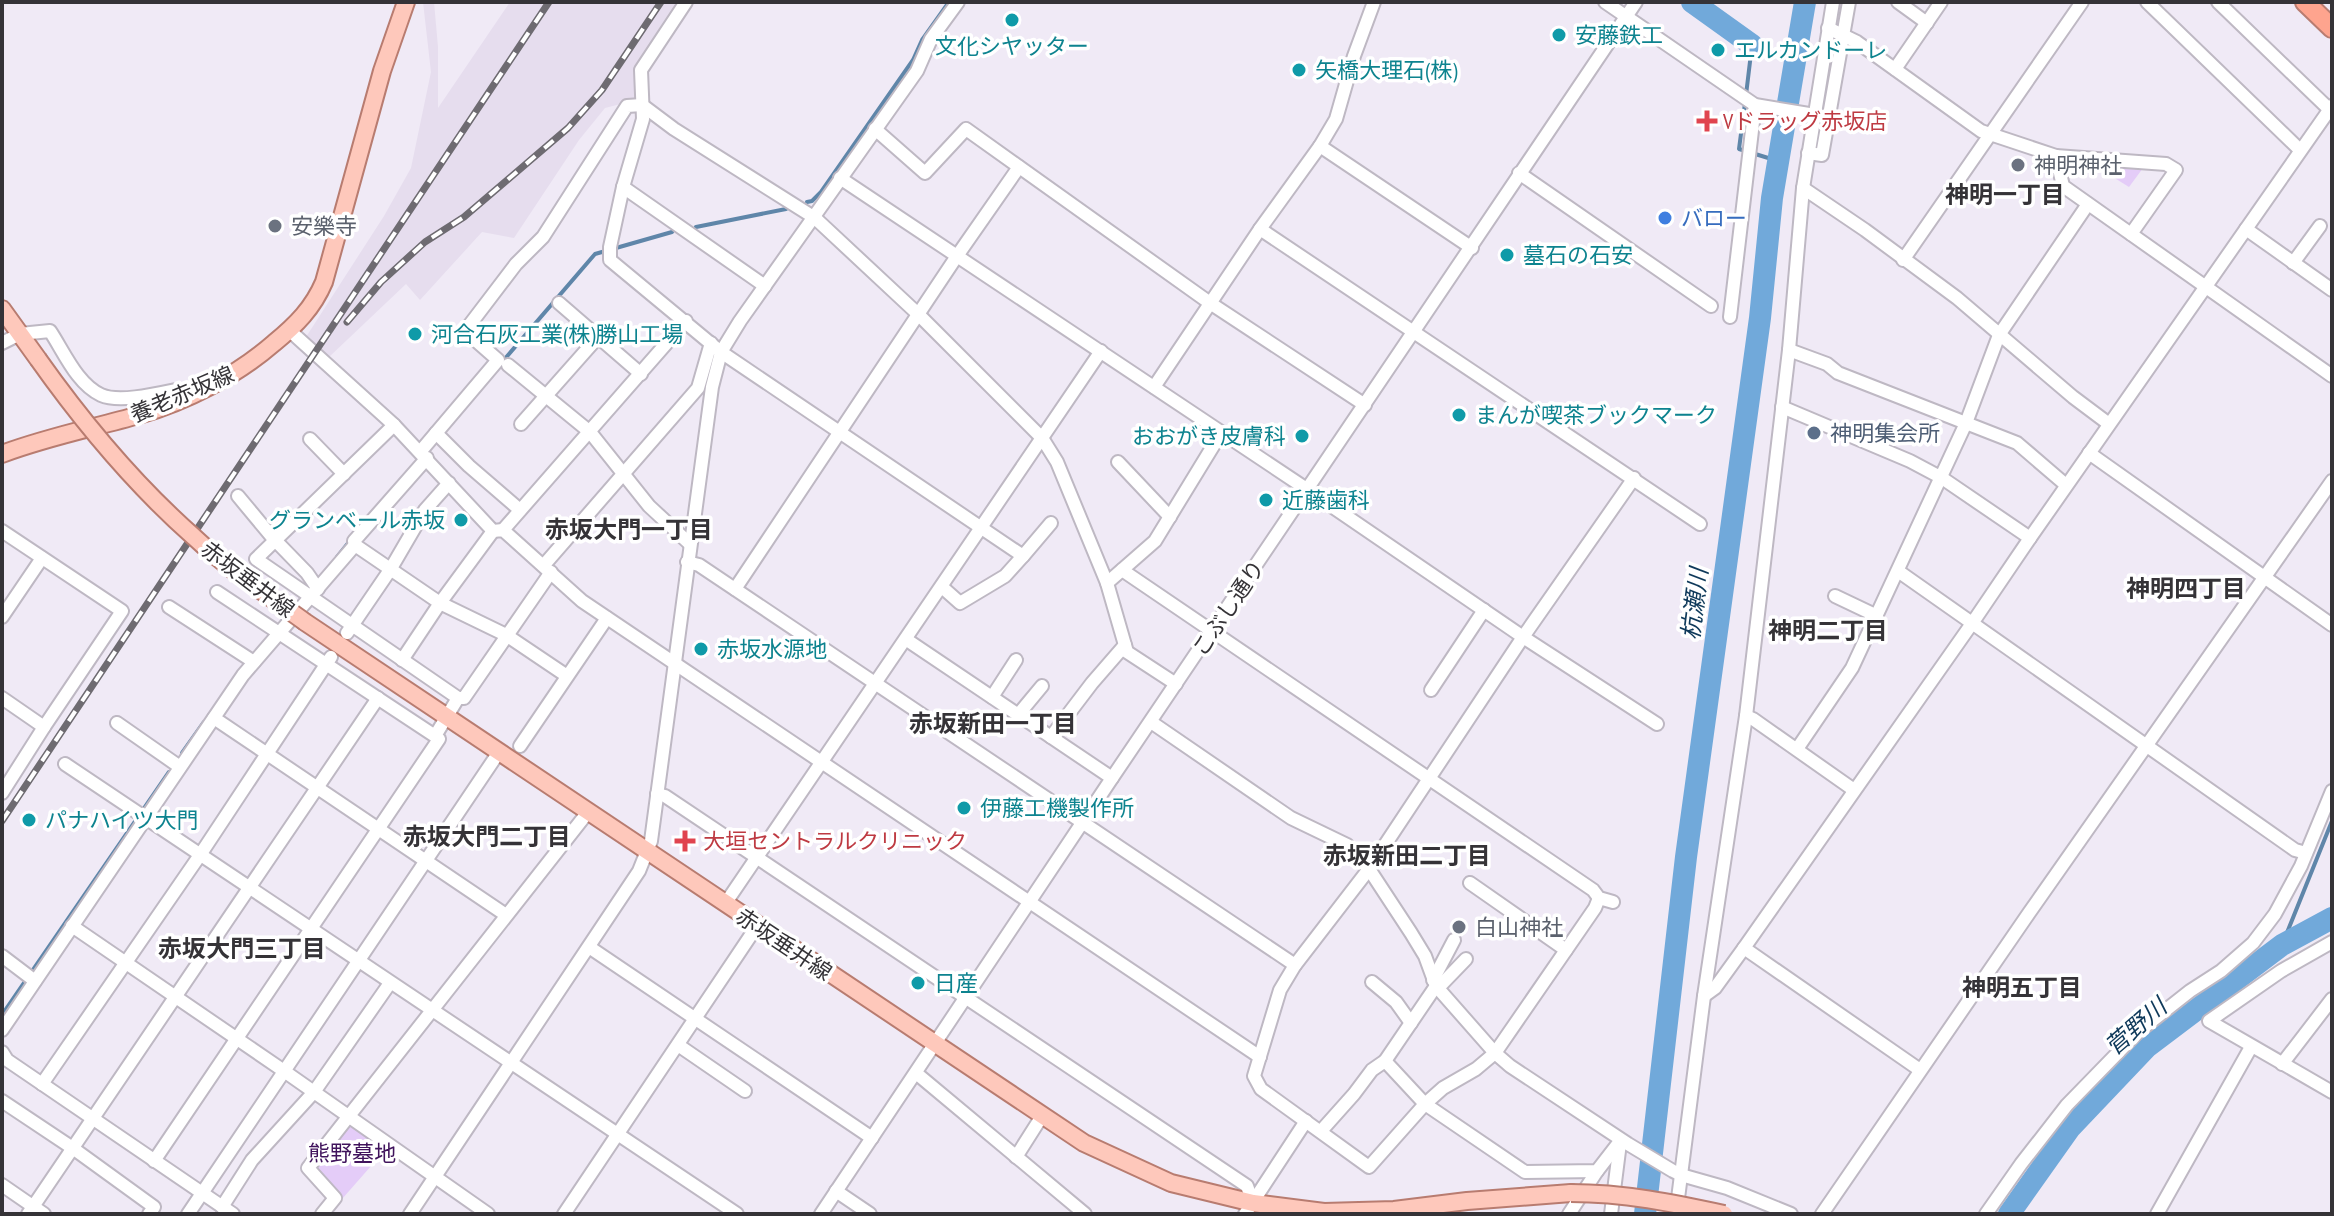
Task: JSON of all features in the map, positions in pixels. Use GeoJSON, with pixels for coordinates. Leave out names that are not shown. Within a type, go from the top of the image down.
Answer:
{"type":"FeatureCollection","features":[{"type":"Feature","properties":{"kind":"highway"},"geometry":{"type":"LineString","coordinates":[[2305,2],[2332,28]]}},
{"type":"Feature","properties":{"kind":"main road","name":"養老赤坂線"},"geometry":{"type":"LineString","coordinates":[[2,454],[53,436],[141,414],[186,397],[252,362],[289,330],[316,300],[324,282],[382,71],[406,2]]}},
{"type":"Feature","properties":{"kind":"main road","name":"赤坂垂井線"},"geometry":{"type":"LineString","coordinates":[[2,309],[97,437],[160,506],[228,566],[305,622],[1084,1143],[1171,1183],[1249,1208],[1312,1212],[1394,1210],[1571,1193],[1658,1199],[1725,1214]]}},
{"type":"Feature","properties":{"kind":"street"},"geometry":{"type":"LineString","coordinates":[[686,2],[641,70],[643,119],[623,187],[610,260],[716,347],[1023,556]]}},
{"type":"Feature","properties":{"kind":"street"},"geometry":{"type":"LineString","coordinates":[[238,496],[311,590],[350,630],[458,698],[464,698],[547,569],[623,474],[698,388],[716,347],[815,218],[917,71],[931,39],[958,2]]}},
{"type":"Feature","properties":{"kind":"street"},"geometry":{"type":"LineString","coordinates":[[1154,387],[1336,119],[1374,2]]}},
{"type":"Feature","properties":{"kind":"street"},"geometry":{"type":"LineString","coordinates":[[1605,2],[1752,102],[1812,114]]}},
{"type":"Feature","properties":{"kind":"street","name":"こぶし通り"},"geometry":{"type":"LineString","coordinates":[[821,1214],[1636,2]]}},
{"type":"Feature","properties":{"kind":"street"},"geometry":{"type":"LineString","coordinates":[[1676,1214],[1677,1173],[1746,716],[1789,350],[1812,114],[1833,2]]}},
{"type":"Feature","properties":{"kind":"street"},"geometry":{"type":"LineString","coordinates":[[1808,153],[1822,155],[1849,2]]}},
{"type":"Feature","properties":{"kind":"street"},"geometry":{"type":"LineString","coordinates":[[1898,2],[1927,23]]}},
{"type":"Feature","properties":{"kind":"street"},"geometry":{"type":"LineString","coordinates":[[1895,69],[1941,2]]}},
{"type":"Feature","properties":{"kind":"street"},"geometry":{"type":"LineString","coordinates":[[1903,260],[2082,2]]}},
{"type":"Feature","properties":{"kind":"street"},"geometry":{"type":"LineString","coordinates":[[2147,2],[2300,150]]}},
{"type":"Feature","properties":{"kind":"street"},"geometry":{"type":"LineString","coordinates":[[1704,996],[1715,988],[1744,948],[2331,109],[2218,2]]}},
{"type":"Feature","properties":{"kind":"street"},"geometry":{"type":"LineString","coordinates":[[1828,28],[1857,42],[1981,131],[2056,156],[2166,164],[2176,170],[2131,234]]}},
{"type":"Feature","properties":{"kind":"street"},"geometry":{"type":"LineString","coordinates":[[1730,317],[1752,102]]}},
{"type":"Feature","properties":{"kind":"street"},"geometry":{"type":"LineString","coordinates":[[2,1030],[31,978],[72,926],[141,815],[180,767],[251,660],[311,590],[355,545],[354,541],[498,360],[465,331],[516,264],[543,237],[627,106],[642,105],[674,129],[815,218],[919,315],[1042,438],[1057,462],[1107,583],[1127,652],[1176,684]]}},
{"type":"Feature","properties":{"kind":"street"},"geometry":{"type":"LineString","coordinates":[[875,129],[925,173],[966,129],[1210,303],[1365,405]]}},
{"type":"Feature","properties":{"kind":"street"},"geometry":{"type":"LineString","coordinates":[[1320,146],[1472,248]]}},
{"type":"Feature","properties":{"kind":"street"},"geometry":{"type":"LineString","coordinates":[[2056,156],[2063,186],[2332,376]]}},
{"type":"Feature","properties":{"kind":"street"},"geometry":{"type":"LineString","coordinates":[[735,589],[1019,167]]}},
{"type":"Feature","properties":{"kind":"street"},"geometry":{"type":"LineString","coordinates":[[1519,173],[1711,306]]}},
{"type":"Feature","properties":{"kind":"street"},"geometry":{"type":"LineString","coordinates":[[840,178],[1657,724]]}},
{"type":"Feature","properties":{"kind":"street"},"geometry":{"type":"LineString","coordinates":[[623,187],[765,286]]}},
{"type":"Feature","properties":{"kind":"street"},"geometry":{"type":"LineString","coordinates":[[1803,188],[1957,298],[2109,424]]}},
{"type":"Feature","properties":{"kind":"street"},"geometry":{"type":"LineString","coordinates":[[1797,749],[1852,668],[1942,478],[1999,335],[2088,204]]}},
{"type":"Feature","properties":{"kind":"street"},"geometry":{"type":"LineString","coordinates":[[2293,263],[2320,226]]}},
{"type":"Feature","properties":{"kind":"street"},"geometry":{"type":"LineString","coordinates":[[1260,229],[1700,524]]}},
{"type":"Feature","properties":{"kind":"street"},"geometry":{"type":"LineString","coordinates":[[2246,229],[2332,290]]}},
{"type":"Feature","properties":{"kind":"street"},"geometry":{"type":"LineString","coordinates":[[559,303],[641,374]]}},
{"type":"Feature","properties":{"kind":"street"},"geometry":{"type":"LineString","coordinates":[[402,660],[440,603],[498,531],[590,432],[686,321]]}},
{"type":"Feature","properties":{"kind":"street"},"geometry":{"type":"LineString","coordinates":[[289,330],[394,425],[498,531],[582,601],[1260,1057]]}},
{"type":"Feature","properties":{"kind":"street"},"geometry":{"type":"LineString","coordinates":[[2,343],[20,334],[50,331],[80,379],[102,396],[136,398],[176,390],[186,397]]}},
{"type":"Feature","properties":{"kind":"street"},"geometry":{"type":"LineString","coordinates":[[521,424],[598,337]]}},
{"type":"Feature","properties":{"kind":"street"},"geometry":{"type":"LineString","coordinates":[[410,1214],[639,871],[651,841],[716,347]]}},
{"type":"Feature","properties":{"kind":"street"},"geometry":{"type":"LineString","coordinates":[[1789,350],[1827,364],[1838,373],[2017,443],[2066,485]]}},
{"type":"Feature","properties":{"kind":"street"},"geometry":{"type":"LineString","coordinates":[[725,904],[1101,351]]}},
{"type":"Feature","properties":{"kind":"street"},"geometry":{"type":"LineString","coordinates":[[508,365],[590,432],[649,506],[690,544]]}},
{"type":"Feature","properties":{"kind":"street"},"geometry":{"type":"LineString","coordinates":[[1782,407],[1910,461],[1942,478],[2030,538]]}},
{"type":"Feature","properties":{"kind":"street"},"geometry":{"type":"LineString","coordinates":[[311,590],[256,559],[394,425]]}},
{"type":"Feature","properties":{"kind":"street"},"geometry":{"type":"LineString","coordinates":[[1107,583],[1155,541],[1221,433]]}},
{"type":"Feature","properties":{"kind":"street"},"geometry":{"type":"LineString","coordinates":[[439,436],[520,510]]}},
{"type":"Feature","properties":{"kind":"street"},"geometry":{"type":"LineString","coordinates":[[310,439],[344,474]]}},
{"type":"Feature","properties":{"kind":"street"},"geometry":{"type":"LineString","coordinates":[[2089,453],[2332,625]]}},
{"type":"Feature","properties":{"kind":"street"},"geometry":{"type":"LineString","coordinates":[[1118,462],[1170,517]]}},
{"type":"Feature","properties":{"kind":"street"},"geometry":{"type":"LineString","coordinates":[[1599,898],[1495,1053],[1425,1104],[1369,1167],[1261,1089],[1254,1076],[1280,990],[1295,965],[1369,869],[1523,637],[1634,478]]}},
{"type":"Feature","properties":{"kind":"street"},"geometry":{"type":"LineString","coordinates":[[1822,1214],[2332,481]]}},
{"type":"Feature","properties":{"kind":"street"},"geometry":{"type":"LineString","coordinates":[[350,630],[425,510],[449,483]]}},
{"type":"Feature","properties":{"kind":"street"},"geometry":{"type":"LineString","coordinates":[[942,587],[960,603],[1005,576],[1051,523]]}},
{"type":"Feature","properties":{"kind":"street"},"geometry":{"type":"LineString","coordinates":[[2,531],[122,611],[2,793]]}},
{"type":"Feature","properties":{"kind":"street"},"geometry":{"type":"LineString","coordinates":[[355,545],[440,603],[506,635],[567,676]]}},
{"type":"Feature","properties":{"kind":"street"},"geometry":{"type":"LineString","coordinates":[[2,617],[42,558]]}},
{"type":"Feature","properties":{"kind":"street"},"geometry":{"type":"LineString","coordinates":[[687,562],[699,565],[1295,965]]}},
{"type":"Feature","properties":{"kind":"street"},"geometry":{"type":"LineString","coordinates":[[1122,570],[1593,890],[1599,898],[1613,902]]}},
{"type":"Feature","properties":{"kind":"street"},"geometry":{"type":"LineString","coordinates":[[1898,571],[2295,850],[2306,853]]}},
{"type":"Feature","properties":{"kind":"street"},"geometry":{"type":"LineString","coordinates":[[154,1161],[439,739],[329,661],[217,592]]}},
{"type":"Feature","properties":{"kind":"street"},"geometry":{"type":"LineString","coordinates":[[1835,596],[1877,616]]}},
{"type":"Feature","properties":{"kind":"street"},"geometry":{"type":"LineString","coordinates":[[169,607],[251,660]]}},
{"type":"Feature","properties":{"kind":"street"},"geometry":{"type":"LineString","coordinates":[[1431,690],[1484,610]]}},
{"type":"Feature","properties":{"kind":"street"},"geometry":{"type":"LineString","coordinates":[[520,746],[607,618]]}},
{"type":"Feature","properties":{"kind":"street"},"geometry":{"type":"LineString","coordinates":[[907,640],[1112,778]]}},
{"type":"Feature","properties":{"kind":"street"},"geometry":{"type":"LineString","coordinates":[[1051,737],[1125,645]]}},
{"type":"Feature","properties":{"kind":"street"},"geometry":{"type":"LineString","coordinates":[[992,697],[1016,660]]}},
{"type":"Feature","properties":{"kind":"street"},"geometry":{"type":"LineString","coordinates":[[42,1084],[329,661]]}},
{"type":"Feature","properties":{"kind":"street"},"geometry":{"type":"LineString","coordinates":[[1018,715],[1042,686]]}},
{"type":"Feature","properties":{"kind":"street"},"geometry":{"type":"LineString","coordinates":[[2,698],[44,727]]}},
{"type":"Feature","properties":{"kind":"street"},"geometry":{"type":"LineString","coordinates":[[2,1185],[35,1212],[175,997],[378,698]]}},
{"type":"Feature","properties":{"kind":"street"},"geometry":{"type":"LineString","coordinates":[[435,736],[458,698]]}},
{"type":"Feature","properties":{"kind":"street"},"geometry":{"type":"LineString","coordinates":[[1746,716],[1854,790]]}},
{"type":"Feature","properties":{"kind":"street"},"geometry":{"type":"LineString","coordinates":[[214,718],[506,915]]}},
{"type":"Feature","properties":{"kind":"street"},"geometry":{"type":"LineString","coordinates":[[1151,722],[1291,818],[1347,845],[1369,869],[1411,933],[1425,956],[1436,985],[1510,1066],[1624,1142],[1677,1173],[1727,1188],[1791,1214]]}},
{"type":"Feature","properties":{"kind":"street"},"geometry":{"type":"LineString","coordinates":[[117,723],[180,767]]}},
{"type":"Feature","properties":{"kind":"street"},"geometry":{"type":"LineString","coordinates":[[188,1214],[499,752]]}},
{"type":"Feature","properties":{"kind":"street"},"geometry":{"type":"LineString","coordinates":[[65,764],[737,1214]]}},
{"type":"Feature","properties":{"kind":"street"},"geometry":{"type":"LineString","coordinates":[[1986,1214],[2067,1105],[2138,1032],[2221,971],[2253,943],[2275,914],[2306,853],[2332,791]]}},
{"type":"Feature","properties":{"kind":"street"},"geometry":{"type":"LineString","coordinates":[[657,794],[665,796],[759,857],[1247,1186],[1249,1208]]}},
{"type":"Feature","properties":{"kind":"street"},"geometry":{"type":"LineString","coordinates":[[322,1214],[335,1198],[308,1168],[588,812]]}},
{"type":"Feature","properties":{"kind":"street"},"geometry":{"type":"LineString","coordinates":[[1470,883],[1566,950]]}},
{"type":"Feature","properties":{"kind":"street"},"geometry":{"type":"LineString","coordinates":[[72,926],[488,1214]]}},
{"type":"Feature","properties":{"kind":"street"},"geometry":{"type":"LineString","coordinates":[[564,1214],[757,926]]}},
{"type":"Feature","properties":{"kind":"street"},"geometry":{"type":"LineString","coordinates":[[1321,1131],[1372,1070],[1385,1061],[1436,985],[1454,940]]}},
{"type":"Feature","properties":{"kind":"street"},"geometry":{"type":"LineString","coordinates":[[2332,942],[2281,971],[2209,1021],[2332,1092]]}},
{"type":"Feature","properties":{"kind":"street"},"geometry":{"type":"LineString","coordinates":[[589,947],[872,1138]]}},
{"type":"Feature","properties":{"kind":"street"},"geometry":{"type":"LineString","coordinates":[[1744,948],[1920,1070]]}},
{"type":"Feature","properties":{"kind":"street"},"geometry":{"type":"LineString","coordinates":[[2,956],[31,978]]}},
{"type":"Feature","properties":{"kind":"street"},"geometry":{"type":"LineString","coordinates":[[1436,985],[1466,959]]}},
{"type":"Feature","properties":{"kind":"street"},"geometry":{"type":"LineString","coordinates":[[1372,982],[1396,1002],[1411,1023]]}},
{"type":"Feature","properties":{"kind":"street"},"geometry":{"type":"LineString","coordinates":[[2,1052],[7,1060],[227,1210],[252,1160],[314,1092],[390,983]]}},
{"type":"Feature","properties":{"kind":"street"},"geometry":{"type":"LineString","coordinates":[[2282,1064],[2332,999]]}},
{"type":"Feature","properties":{"kind":"street"},"geometry":{"type":"LineString","coordinates":[[678,1045],[745,1091]]}},
{"type":"Feature","properties":{"kind":"street"},"geometry":{"type":"LineString","coordinates":[[2157,1214],[2251,1047]]}},
{"type":"Feature","properties":{"kind":"street"},"geometry":{"type":"LineString","coordinates":[[1385,1061],[1425,1104],[1525,1172],[1597,1171]]}},
{"type":"Feature","properties":{"kind":"street"},"geometry":{"type":"LineString","coordinates":[[916,1073],[1085,1214]]}},
{"type":"Feature","properties":{"kind":"street"},"geometry":{"type":"LineString","coordinates":[[2,1101],[154,1207],[149,1214]]}},
{"type":"Feature","properties":{"kind":"street"},"geometry":{"type":"LineString","coordinates":[[1016,1157],[1042,1116]]}},
{"type":"Feature","properties":{"kind":"street"},"geometry":{"type":"LineString","coordinates":[[1249,1208],[1306,1121]]}},
{"type":"Feature","properties":{"kind":"street"},"geometry":{"type":"LineString","coordinates":[[1569,1214],[1597,1171],[1624,1142]]}},
{"type":"Feature","properties":{"kind":"street"},"geometry":{"type":"LineString","coordinates":[[1611,1214],[1624,1142]]}},
{"type":"Feature","properties":{"kind":"street"},"geometry":{"type":"LineString","coordinates":[[836,1191],[870,1214]]}},
{"type":"Feature","properties":{"kind":"shaded area"},"geometry":{"type":"Polygon","coordinates":[[[423,2],[434,2],[438,108],[510,2],[679,2],[635,68],[636,100],[605,108],[579,140],[514,238],[482,232],[420,300],[406,284],[328,358],[306,337],[411,168],[431,72],[423,2]]]}},
{"type":"Feature","properties":{"kind":"green space"},"geometry":{"type":"Polygon","coordinates":[[[2097,167],[2143,168],[2129,187],[2097,167]]]}},
{"type":"Feature","properties":{"kind":"green space","name":"熊野墓地"},"geometry":{"type":"Polygon","coordinates":[[[349,1122],[386,1149],[342,1199],[313,1170],[349,1122]]]}},
{"type":"Feature","properties":{"kind":"waterway"},"geometry":{"type":"LineString","coordinates":[[807,202],[821,192],[913,60],[922,40],[949,2]]}},
{"type":"Feature","properties":{"kind":"waterway"},"geometry":{"type":"LineString","coordinates":[[1692,2],[1752,45]]}},
{"type":"Feature","properties":{"kind":"waterway","name":"杭瀬川"},"geometry":{"type":"LineString","coordinates":[[1645,1214],[1686,857],[1760,318],[1772,198],[1805,2]]}},
{"type":"Feature","properties":{"kind":"waterway"},"geometry":{"type":"LineString","coordinates":[[1746,95],[1752,45]]}},
{"type":"Feature","properties":{"kind":"waterway"},"geometry":{"type":"LineString","coordinates":[[1745,103],[1739,149],[1778,161]]}},
{"type":"Feature","properties":{"kind":"waterway"},"geometry":{"type":"LineString","coordinates":[[696,227],[786,209]]}},
{"type":"Feature","properties":{"kind":"waterway"},"geometry":{"type":"LineString","coordinates":[[503,361],[595,254],[672,232]]}},
{"type":"Feature","properties":{"kind":"waterway"},"geometry":{"type":"LineString","coordinates":[[337,557],[349,542]]}},
{"type":"Feature","properties":{"kind":"waterway"},"geometry":{"type":"LineString","coordinates":[[182,753],[204,722]]}},
{"type":"Feature","properties":{"kind":"waterway"},"geometry":{"type":"LineString","coordinates":[[2,1015],[169,772]]}},
{"type":"Feature","properties":{"kind":"waterway"},"geometry":{"type":"LineString","coordinates":[[2282,945],[2332,821]]}},
{"type":"Feature","properties":{"kind":"waterway","name":"菅野川"},"geometry":{"type":"LineString","coordinates":[[2009,1214],[2070,1128],[2147,1047],[2282,945],[2332,918]]}},
{"type":"Feature","properties":{"kind":"railway"},"geometry":{"type":"LineString","coordinates":[[2,821],[549,2]]}},
{"type":"Feature","properties":{"kind":"railway"},"geometry":{"type":"LineString","coordinates":[[347,322],[381,282],[425,242],[464,217],[568,128],[602,90],[661,2]]}},
{"type":"Feature","properties":{"kind":"place","name":"文化シヤッター"},"geometry":{"type":"Point","coordinates":[1012,20]}},
{"type":"Feature","properties":{"kind":"place","name":"安藤鉄工"},"geometry":{"type":"Point","coordinates":[1559,35]}},
{"type":"Feature","properties":{"kind":"place","name":"エルカンドーレ"},"geometry":{"type":"Point","coordinates":[1718,50]}},
{"type":"Feature","properties":{"kind":"place","name":"矢橋大理石(株)"},"geometry":{"type":"Point","coordinates":[1299,70]}},
{"type":"Feature","properties":{"kind":"place","name":"Vドラッグ赤坂店"},"geometry":{"type":"Point","coordinates":[1707,121]}},
{"type":"Feature","properties":{"kind":"place","name":"神明神社"},"geometry":{"type":"Point","coordinates":[2018,165]}},
{"type":"Feature","properties":{"kind":"place","name":"バロー"},"geometry":{"type":"Point","coordinates":[1665,218]}},
{"type":"Feature","properties":{"kind":"place","name":"安樂寺"},"geometry":{"type":"Point","coordinates":[275,226]}},
{"type":"Feature","properties":{"kind":"place","name":"墓石の石安"},"geometry":{"type":"Point","coordinates":[1507,255]}},
{"type":"Feature","properties":{"kind":"place","name":"河合石灰工業(株)勝山工場"},"geometry":{"type":"Point","coordinates":[415,334]}},
{"type":"Feature","properties":{"kind":"place","name":"まんが喫茶ブックマーク"},"geometry":{"type":"Point","coordinates":[1459,415]}},
{"type":"Feature","properties":{"kind":"place","name":"神明集会所"},"geometry":{"type":"Point","coordinates":[1814,433]}},
{"type":"Feature","properties":{"kind":"place","name":"おおがき皮膚科"},"geometry":{"type":"Point","coordinates":[1302,436]}},
{"type":"Feature","properties":{"kind":"place","name":"近藤歯科"},"geometry":{"type":"Point","coordinates":[1266,500]}},
{"type":"Feature","properties":{"kind":"place","name":"グランベール赤坂"},"geometry":{"type":"Point","coordinates":[461,520]}},
{"type":"Feature","properties":{"kind":"place","name":"赤坂水源地"},"geometry":{"type":"Point","coordinates":[701,649]}},
{"type":"Feature","properties":{"kind":"place","name":"伊藤工機製作所"},"geometry":{"type":"Point","coordinates":[964,808]}},
{"type":"Feature","properties":{"kind":"place","name":"パナハイツ大門"},"geometry":{"type":"Point","coordinates":[29,820]}},
{"type":"Feature","properties":{"kind":"place","name":"大垣セントラルクリニック"},"geometry":{"type":"Point","coordinates":[685,841]}},
{"type":"Feature","properties":{"kind":"place","name":"白山神社"},"geometry":{"type":"Point","coordinates":[1459,927]}},
{"type":"Feature","properties":{"kind":"place","name":"日産"},"geometry":{"type":"Point","coordinates":[918,983]}},
{"type":"Feature","properties":{"kind":"district","name":"神明一丁目"},"geometry":{"type":"Point","coordinates":[2005,195]}},
{"type":"Feature","properties":{"kind":"district","name":"赤坂大門一丁目"},"geometry":{"type":"Point","coordinates":[629,530]}},
{"type":"Feature","properties":{"kind":"district","name":"神明四丁目"},"geometry":{"type":"Point","coordinates":[2186,589]}},
{"type":"Feature","properties":{"kind":"district","name":"神明二丁目"},"geometry":{"type":"Point","coordinates":[1828,631]}},
{"type":"Feature","properties":{"kind":"district","name":"赤坂新田一丁目"},"geometry":{"type":"Point","coordinates":[993,724]}},
{"type":"Feature","properties":{"kind":"district","name":"赤坂大門二丁目"},"geometry":{"type":"Point","coordinates":[487,837]}},
{"type":"Feature","properties":{"kind":"district","name":"赤坂新田二丁目"},"geometry":{"type":"Point","coordinates":[1407,856]}},
{"type":"Feature","properties":{"kind":"district","name":"赤坂大門三丁目"},"geometry":{"type":"Point","coordinates":[242,949]}},
{"type":"Feature","properties":{"kind":"district","name":"神明五丁目"},"geometry":{"type":"Point","coordinates":[2022,988]}}]}
